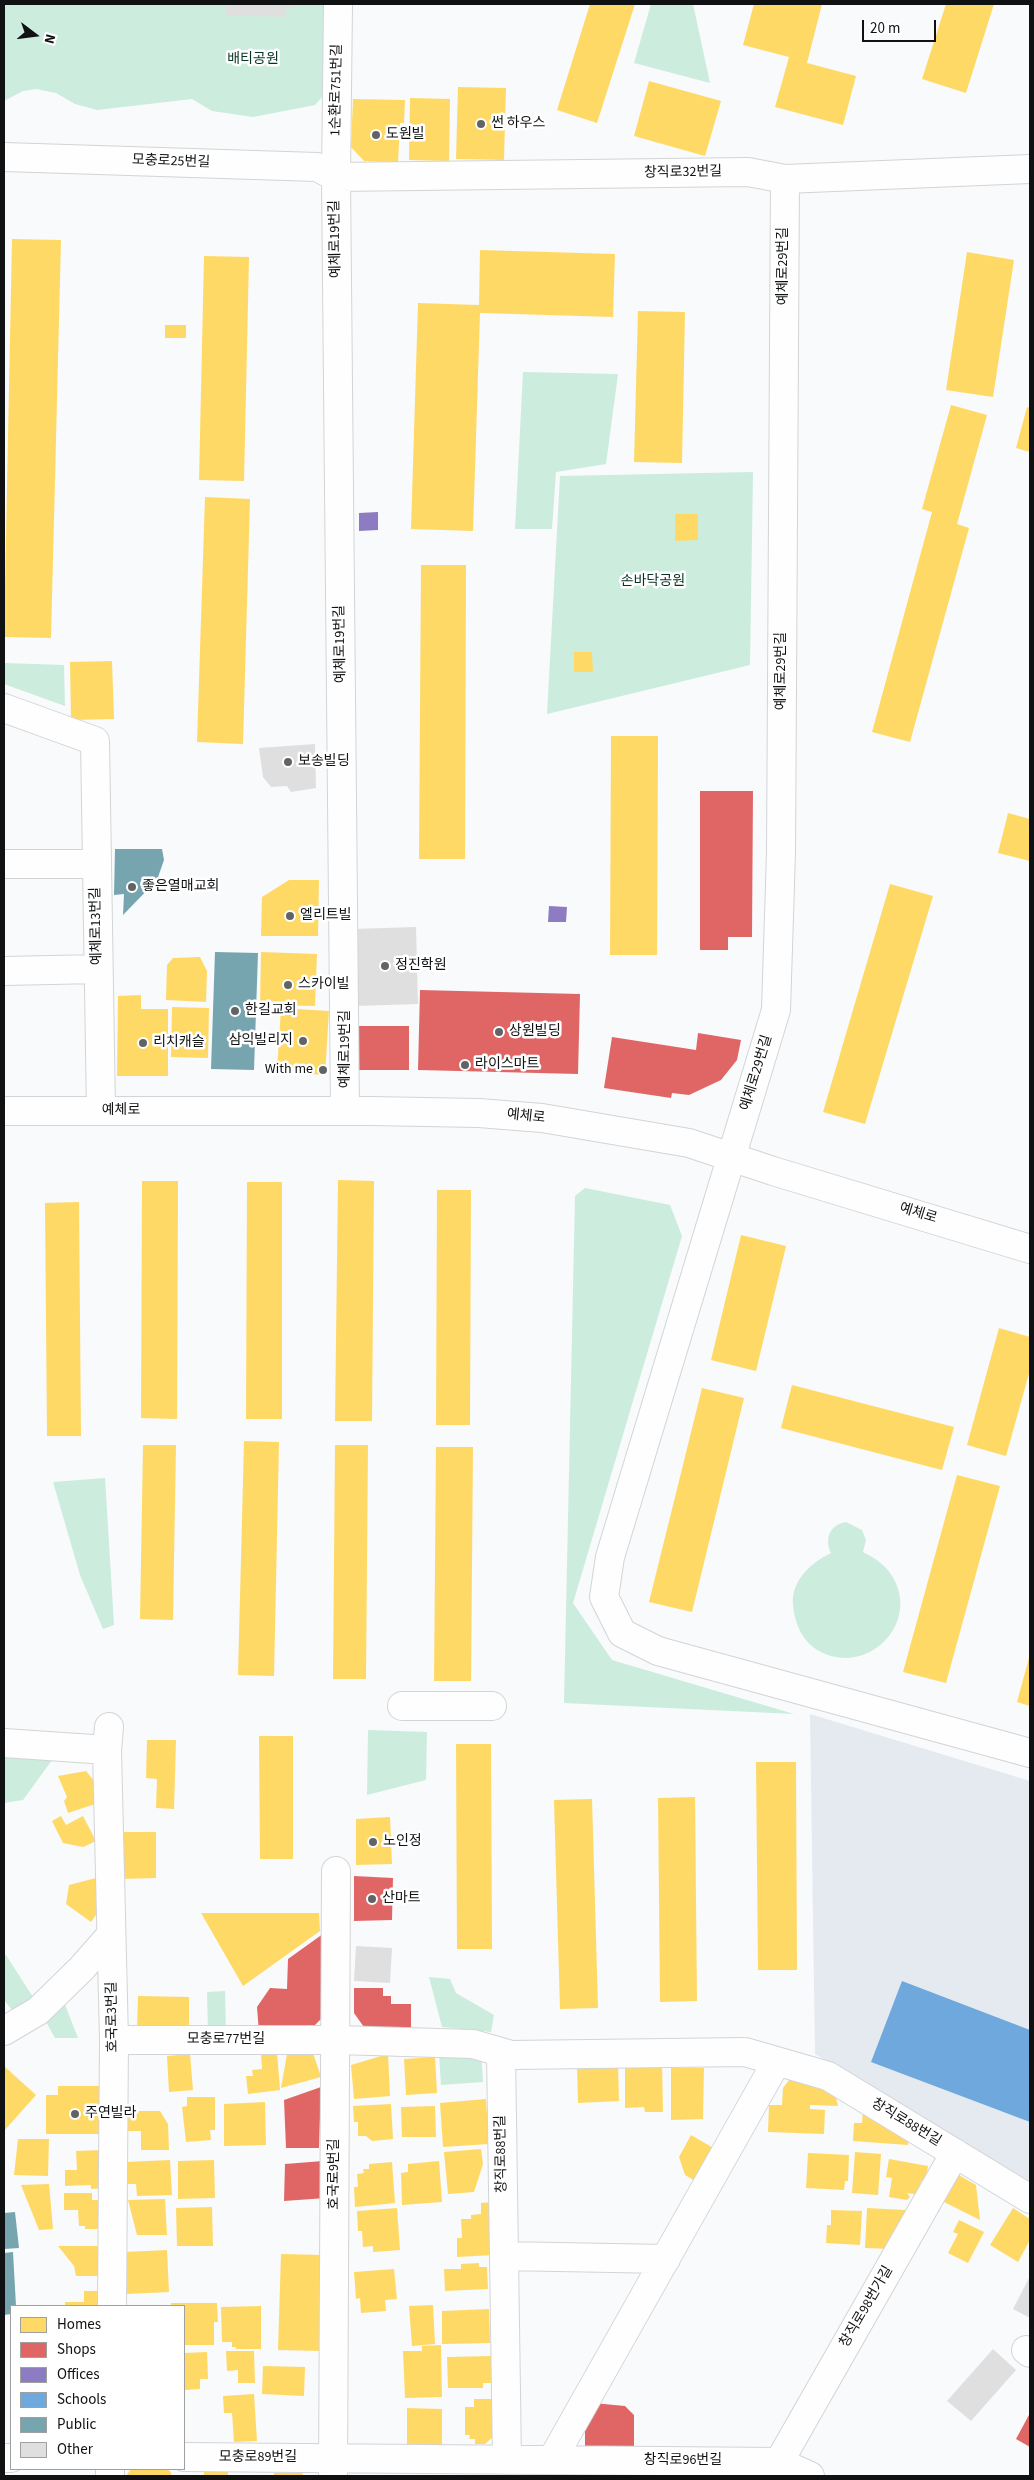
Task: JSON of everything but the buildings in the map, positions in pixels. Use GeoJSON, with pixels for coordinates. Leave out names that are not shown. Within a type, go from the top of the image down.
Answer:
{"type":"FeatureCollection","features":[{"type":"Feature","properties":{"kind":"street","name":"1순환로751번길"},"geometry":{"type":"LineString","coordinates":[[336,177],[338,4]]}},
{"type":"Feature","properties":{"kind":"street","name":"모충로25번길"},"geometry":{"type":"LineString","coordinates":[[4,157],[317,167],[336,177]]}},
{"type":"Feature","properties":{"kind":"street","name":"창직로32번길"},"geometry":{"type":"LineString","coordinates":[[336,177],[748,172],[785,179],[1030,169]]}},
{"type":"Feature","properties":{"kind":"street","name":"예체로19번길"},"geometry":{"type":"LineString","coordinates":[[336,177],[345,1111]]}},
{"type":"Feature","properties":{"kind":"street","name":"예체로29번길"},"geometry":{"type":"LineString","coordinates":[[785,179],[781,853],[776,1010],[610,1557],[604,1597],[622,1633],[658,1651],[1030,1753]]}},
{"type":"Feature","properties":{"kind":"street","name":"예체로13번길"},"geometry":{"type":"LineString","coordinates":[[4,708],[95,741],[101,1111]]}},
{"type":"Feature","properties":{"kind":"street"},"geometry":{"type":"LineString","coordinates":[[4,864],[96,864]]}},
{"type":"Feature","properties":{"kind":"street"},"geometry":{"type":"LineString","coordinates":[[4,971],[98,970]]}},
{"type":"Feature","properties":{"kind":"street","name":"예체로"},"geometry":{"type":"LineString","coordinates":[[4,1111],[345,1111],[479,1113],[542,1118],[689,1143],[1030,1249]]}},
{"type":"Feature","properties":{"kind":"street"},"geometry":{"type":"LineString","coordinates":[[402,1706],[492,1706]]}},
{"type":"Feature","properties":{"kind":"street","name":"호국로3번길"},"geometry":{"type":"LineString","coordinates":[[4,1743],[108,1738],[114,2040],[112,2305]]}},
{"type":"Feature","properties":{"kind":"street","name":"호국로9번길"},"geometry":{"type":"LineString","coordinates":[[333,2467],[337,2040],[336,1871]]}},
{"type":"Feature","properties":{"kind":"street"},"geometry":{"type":"LineString","coordinates":[[4,2031],[38,2011],[82,1968],[111,1935]]}},
{"type":"Feature","properties":{"kind":"street","name":"모충로77번길"},"geometry":{"type":"LineString","coordinates":[[114,2040],[337,2040]]}},
{"type":"Feature","properties":{"kind":"street","name":"창직로88번길"},"geometry":{"type":"LineString","coordinates":[[337,2040],[473,2044],[511,2055],[745,2052],[828,2076],[1030,2198]]}},
{"type":"Feature","properties":{"kind":"street","name":"창직로88번길"},"geometry":{"type":"LineString","coordinates":[[501,2052],[504,2256]]}},
{"type":"Feature","properties":{"kind":"street"},"geometry":{"type":"LineString","coordinates":[[552,2460],[777,2061]]}},
{"type":"Feature","properties":{"kind":"street","name":"창직로98번가길"},"geometry":{"type":"LineString","coordinates":[[779,2462],[955,2153]]}},
{"type":"Feature","properties":{"kind":"street"},"geometry":{"type":"LineString","coordinates":[[506,2460],[504,2256],[666,2259]]}},
{"type":"Feature","properties":{"kind":"street","name":"모충로89번길"},"geometry":{"type":"LineString","coordinates":[[185,2457],[333,2467]]}},
{"type":"Feature","properties":{"kind":"street","name":"창직로96번길"},"geometry":{"type":"LineString","coordinates":[[333,2467],[382,2468],[506,2460],[779,2462],[810,2476]]}},
{"type":"Feature","properties":{"kind":"shaded area"},"geometry":{"type":"Polygon","coordinates":[[[810,1714],[1030,1781],[1030,2181],[815,2054],[810,1714]]]}},
{"type":"Feature","properties":{"kind":"green space","name":"배티공원"},"geometry":{"type":"Polygon","coordinates":[[[4,4],[329,4],[324,95],[315,105],[253,117],[212,111],[192,99],[97,110],[75,104],[56,93],[36,89],[23,91],[4,101],[4,4]]]}},
{"type":"Feature","properties":{"kind":"green space"},"geometry":{"type":"Polygon","coordinates":[[[651,4],[693,4],[710,83],[634,63],[651,4]]]}},
{"type":"Feature","properties":{"kind":"green space"},"geometry":{"type":"Polygon","coordinates":[[[523,372],[618,374],[606,464],[556,472],[552,529],[515,529],[523,372]]]}},
{"type":"Feature","properties":{"kind":"green space","name":"손바닥공원"},"geometry":{"type":"Polygon","coordinates":[[[753,472],[750,665],[547,714],[560,476],[753,472]]]}},
{"type":"Feature","properties":{"kind":"green space"},"geometry":{"type":"Polygon","coordinates":[[[4,663],[64,665],[65,706],[4,684],[4,663]]]}},
{"type":"Feature","properties":{"kind":"green space"},"geometry":{"type":"Polygon","coordinates":[[[585,1188],[670,1205],[682,1236],[573,1603],[612,1660],[794,1714],[564,1703],[575,1196],[585,1188]]]}},
{"type":"Feature","properties":{"kind":"green space"},"geometry":{"type":"Polygon","coordinates":[[[105,1478],[114,1625],[103,1629],[80,1575],[53,1482],[105,1478]]]}},
{"type":"Feature","properties":{"kind":"green space"},"geometry":{"type":"Polygon","coordinates":[[[846,1522],[862,1530],[866,1540],[863,1552],[883,1565],[892,1576],[899,1593],[900,1611],[895,1627],[885,1640],[872,1651],[856,1657],[839,1658],[821,1652],[809,1644],[801,1633],[796,1620],[793,1596],[795,1588],[804,1573],[816,1562],[831,1553],[828,1537],[832,1529],[846,1522]]]}},
{"type":"Feature","properties":{"kind":"green space"},"geometry":{"type":"Polygon","coordinates":[[[368,1730],[427,1732],[426,1780],[367,1795],[368,1730]]]}},
{"type":"Feature","properties":{"kind":"green space"},"geometry":{"type":"Polygon","coordinates":[[[4,1753],[55,1756],[23,1800],[4,1803],[4,1753]]]}},
{"type":"Feature","properties":{"kind":"green space"},"geometry":{"type":"Polygon","coordinates":[[[6,1955],[33,1997],[12,2010],[4,2000],[4,1956],[6,1955]]]}},
{"type":"Feature","properties":{"kind":"green space"},"geometry":{"type":"Polygon","coordinates":[[[429,1977],[450,1979],[456,1993],[494,2015],[491,2032],[442,2027],[429,1977]]]}},
{"type":"Feature","properties":{"kind":"green space"},"geometry":{"type":"Polygon","coordinates":[[[225,1991],[226,2032],[208,2033],[207,1992],[225,1991]]]}},
{"type":"Feature","properties":{"kind":"green space"},"geometry":{"type":"Polygon","coordinates":[[[64,2002],[78,2038],[55,2038],[44,2018],[64,2002]]]}},
{"type":"Feature","properties":{"kind":"green space"},"geometry":{"type":"Polygon","coordinates":[[[481,2050],[483,2082],[441,2085],[439,2053],[481,2050]]]}},
{"type":"Feature","properties":{"kind":"place","name":"썬 하우스"},"geometry":{"type":"Point","coordinates":[481,124]}},
{"type":"Feature","properties":{"kind":"place","name":"도원빌"},"geometry":{"type":"Point","coordinates":[376,135]}},
{"type":"Feature","properties":{"kind":"place","name":"보송빌딩"},"geometry":{"type":"Point","coordinates":[288,762]}},
{"type":"Feature","properties":{"kind":"place","name":"좋은열매교회"},"geometry":{"type":"Point","coordinates":[132,887]}},
{"type":"Feature","properties":{"kind":"place","name":"엘리트빌"},"geometry":{"type":"Point","coordinates":[290,916]}},
{"type":"Feature","properties":{"kind":"place","name":"정진학원"},"geometry":{"type":"Point","coordinates":[385,966]}},
{"type":"Feature","properties":{"kind":"place","name":"스카이빌"},"geometry":{"type":"Point","coordinates":[288,985]}},
{"type":"Feature","properties":{"kind":"place","name":"한길교회"},"geometry":{"type":"Point","coordinates":[235,1011]}},
{"type":"Feature","properties":{"kind":"place","name":"상원빌딩"},"geometry":{"type":"Point","coordinates":[499,1032]}},
{"type":"Feature","properties":{"kind":"place","name":"삼익빌리지"},"geometry":{"type":"Point","coordinates":[303,1041]}},
{"type":"Feature","properties":{"kind":"place","name":"리치캐슬"},"geometry":{"type":"Point","coordinates":[143,1043]}},
{"type":"Feature","properties":{"kind":"place","name":"라이스마트"},"geometry":{"type":"Point","coordinates":[465,1065]}},
{"type":"Feature","properties":{"kind":"place","name":"With me"},"geometry":{"type":"Point","coordinates":[323,1070]}},
{"type":"Feature","properties":{"kind":"place","name":"노인정"},"geometry":{"type":"Point","coordinates":[373,1842]}},
{"type":"Feature","properties":{"kind":"place","name":"산마트"},"geometry":{"type":"Point","coordinates":[372,1899]}},
{"type":"Feature","properties":{"kind":"place","name":"주연빌라"},"geometry":{"type":"Point","coordinates":[75,2114]}}]}
